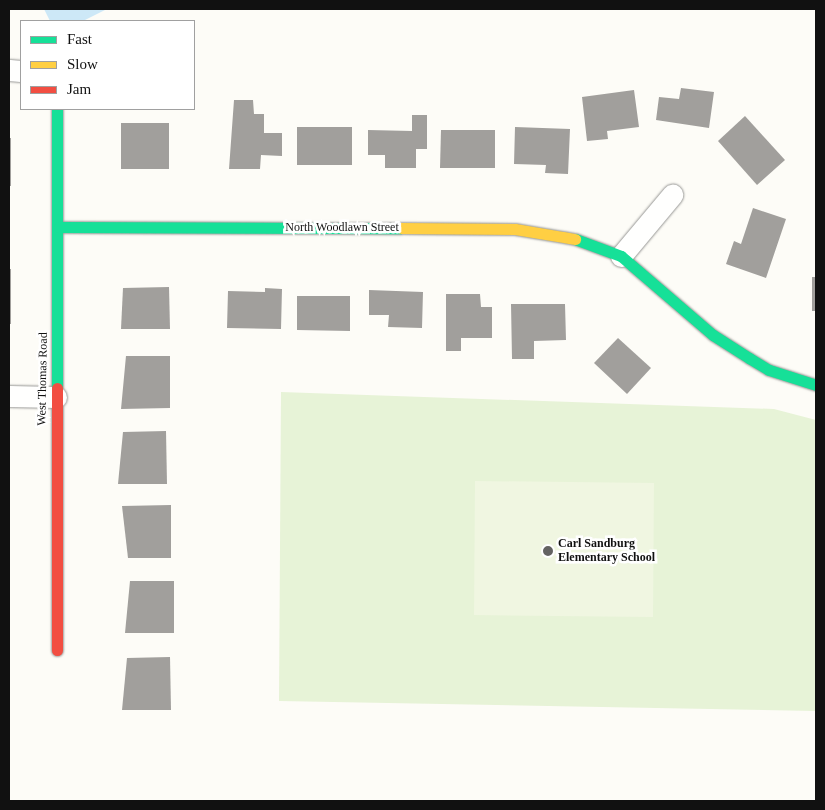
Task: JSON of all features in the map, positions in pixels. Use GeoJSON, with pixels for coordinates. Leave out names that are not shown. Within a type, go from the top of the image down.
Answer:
{"type":"FeatureCollection","features":[{"type":"Feature","properties":{"kind":"street","name":"West Thomas Road"},"geometry":{"type":"LineString","coordinates":[[57,650],[58,110]]}},
{"type":"Feature","properties":{"kind":"street"},"geometry":{"type":"LineString","coordinates":[[621,256],[672,195]]}},
{"type":"Feature","properties":{"kind":"street","name":"North Woodlawn Street"},"geometry":{"type":"LineString","coordinates":[[59,227],[515,229],[571,237],[621,256],[713,335],[769,370],[816,385]]}},
{"type":"Feature","properties":{"kind":"street"},"geometry":{"type":"LineString","coordinates":[[9,396],[56,397]]}},
{"type":"Feature","properties":{"kind":"green space","name":"Carl Sandburg Elementary School"},"geometry":{"type":"Polygon","coordinates":[[[281,392],[774,409],[816,420],[816,711],[279,701],[281,392]]]}},
{"type":"Feature","properties":{"kind":"green space"},"geometry":{"type":"Polygon","coordinates":[[[475,481],[654,483],[653,617],[474,615],[475,481]]]}},
{"type":"Feature","properties":{"kind":"water"},"geometry":{"type":"Polygon","coordinates":[[[44,9],[107,9],[85,20],[50,20],[44,9]]]}},
{"type":"Feature","properties":{"kind":"building"},"geometry":{"type":"Polygon","coordinates":[[[681,88],[714,92],[709,128],[656,120],[659,97],[679,99],[681,88]]]}},
{"type":"Feature","properties":{"kind":"building"},"geometry":{"type":"Polygon","coordinates":[[[634,90],[639,127],[607,131],[608,139],[587,141],[582,97],[634,90]]]}},
{"type":"Feature","properties":{"kind":"building"},"geometry":{"type":"Polygon","coordinates":[[[234,100],[253,100],[254,114],[264,114],[264,133],[282,133],[282,156],[261,155],[260,169],[229,169],[234,100]]]}},
{"type":"Feature","properties":{"kind":"building"},"geometry":{"type":"Polygon","coordinates":[[[412,115],[427,115],[427,149],[416,149],[416,168],[385,168],[385,155],[368,155],[368,130],[412,131],[412,115]]]}},
{"type":"Feature","properties":{"kind":"building"},"geometry":{"type":"Polygon","coordinates":[[[745,116],[785,160],[757,185],[718,141],[745,116]]]}},
{"type":"Feature","properties":{"kind":"building"},"geometry":{"type":"Polygon","coordinates":[[[121,123],[169,123],[169,169],[121,169],[121,123]]]}},
{"type":"Feature","properties":{"kind":"building"},"geometry":{"type":"Polygon","coordinates":[[[297,127],[352,127],[352,165],[297,165],[297,127]]]}},
{"type":"Feature","properties":{"kind":"building"},"geometry":{"type":"Polygon","coordinates":[[[515,127],[570,129],[568,174],[545,173],[546,165],[514,164],[515,127]]]}},
{"type":"Feature","properties":{"kind":"building"},"geometry":{"type":"Polygon","coordinates":[[[441,130],[495,130],[495,168],[440,168],[441,130]]]}},
{"type":"Feature","properties":{"kind":"building"},"geometry":{"type":"Polygon","coordinates":[[[9,138],[11,138],[11,186],[9,186],[9,138]]]}},
{"type":"Feature","properties":{"kind":"building"},"geometry":{"type":"Polygon","coordinates":[[[753,208],[786,219],[766,278],[726,264],[734,241],[741,244],[753,208]]]}},
{"type":"Feature","properties":{"kind":"building"},"geometry":{"type":"Polygon","coordinates":[[[9,269],[11,269],[11,324],[9,324],[9,269]]]}},
{"type":"Feature","properties":{"kind":"building"},"geometry":{"type":"Polygon","coordinates":[[[812,277],[816,277],[816,311],[812,311],[812,277]]]}},
{"type":"Feature","properties":{"kind":"building"},"geometry":{"type":"Polygon","coordinates":[[[169,287],[170,329],[121,329],[123,288],[169,287]]]}},
{"type":"Feature","properties":{"kind":"building"},"geometry":{"type":"Polygon","coordinates":[[[265,288],[282,289],[281,329],[227,328],[228,291],[265,292],[265,288]]]}},
{"type":"Feature","properties":{"kind":"building"},"geometry":{"type":"Polygon","coordinates":[[[369,290],[423,292],[422,328],[388,327],[389,315],[369,315],[369,290]]]}},
{"type":"Feature","properties":{"kind":"building"},"geometry":{"type":"Polygon","coordinates":[[[446,294],[480,294],[481,307],[492,307],[492,338],[461,338],[461,351],[446,351],[446,294]]]}},
{"type":"Feature","properties":{"kind":"building"},"geometry":{"type":"Polygon","coordinates":[[[297,296],[350,296],[350,331],[297,330],[297,296]]]}},
{"type":"Feature","properties":{"kind":"building"},"geometry":{"type":"Polygon","coordinates":[[[511,304],[565,304],[566,340],[534,341],[534,359],[512,359],[511,304]]]}},
{"type":"Feature","properties":{"kind":"building"},"geometry":{"type":"Polygon","coordinates":[[[618,338],[651,368],[627,394],[594,363],[618,338]]]}},
{"type":"Feature","properties":{"kind":"building"},"geometry":{"type":"Polygon","coordinates":[[[126,356],[170,356],[170,408],[121,409],[126,356]]]}},
{"type":"Feature","properties":{"kind":"building"},"geometry":{"type":"Polygon","coordinates":[[[166,431],[167,484],[118,484],[123,432],[166,431]]]}},
{"type":"Feature","properties":{"kind":"building"},"geometry":{"type":"Polygon","coordinates":[[[171,505],[171,558],[128,558],[122,506],[171,505]]]}},
{"type":"Feature","properties":{"kind":"building"},"geometry":{"type":"Polygon","coordinates":[[[130,581],[174,581],[174,633],[125,633],[130,581]]]}},
{"type":"Feature","properties":{"kind":"building"},"geometry":{"type":"Polygon","coordinates":[[[170,657],[171,710],[122,710],[127,658],[170,657]]]}},
{"type":"Feature","properties":{"kind":"traffic: fast"},"geometry":{"type":"LineString","coordinates":[[57,110],[57,388]]}},
{"type":"Feature","properties":{"kind":"traffic: fast"},"geometry":{"type":"LineString","coordinates":[[59,227],[401,228]]}},
{"type":"Feature","properties":{"kind":"traffic: fast"},"geometry":{"type":"LineString","coordinates":[[575,239],[621,256],[713,335],[749,358],[769,370],[816,385]]}},
{"type":"Feature","properties":{"kind":"traffic: slow"},"geometry":{"type":"LineString","coordinates":[[401,228],[515,229],[575,239]]}},
{"type":"Feature","properties":{"kind":"traffic: jam"},"geometry":{"type":"LineString","coordinates":[[57,388],[57,650]]}},
{"type":"Feature","properties":{"kind":"place","name":"Carl Sandburg Elementary School"},"geometry":{"type":"Point","coordinates":[548,551]}}]}
